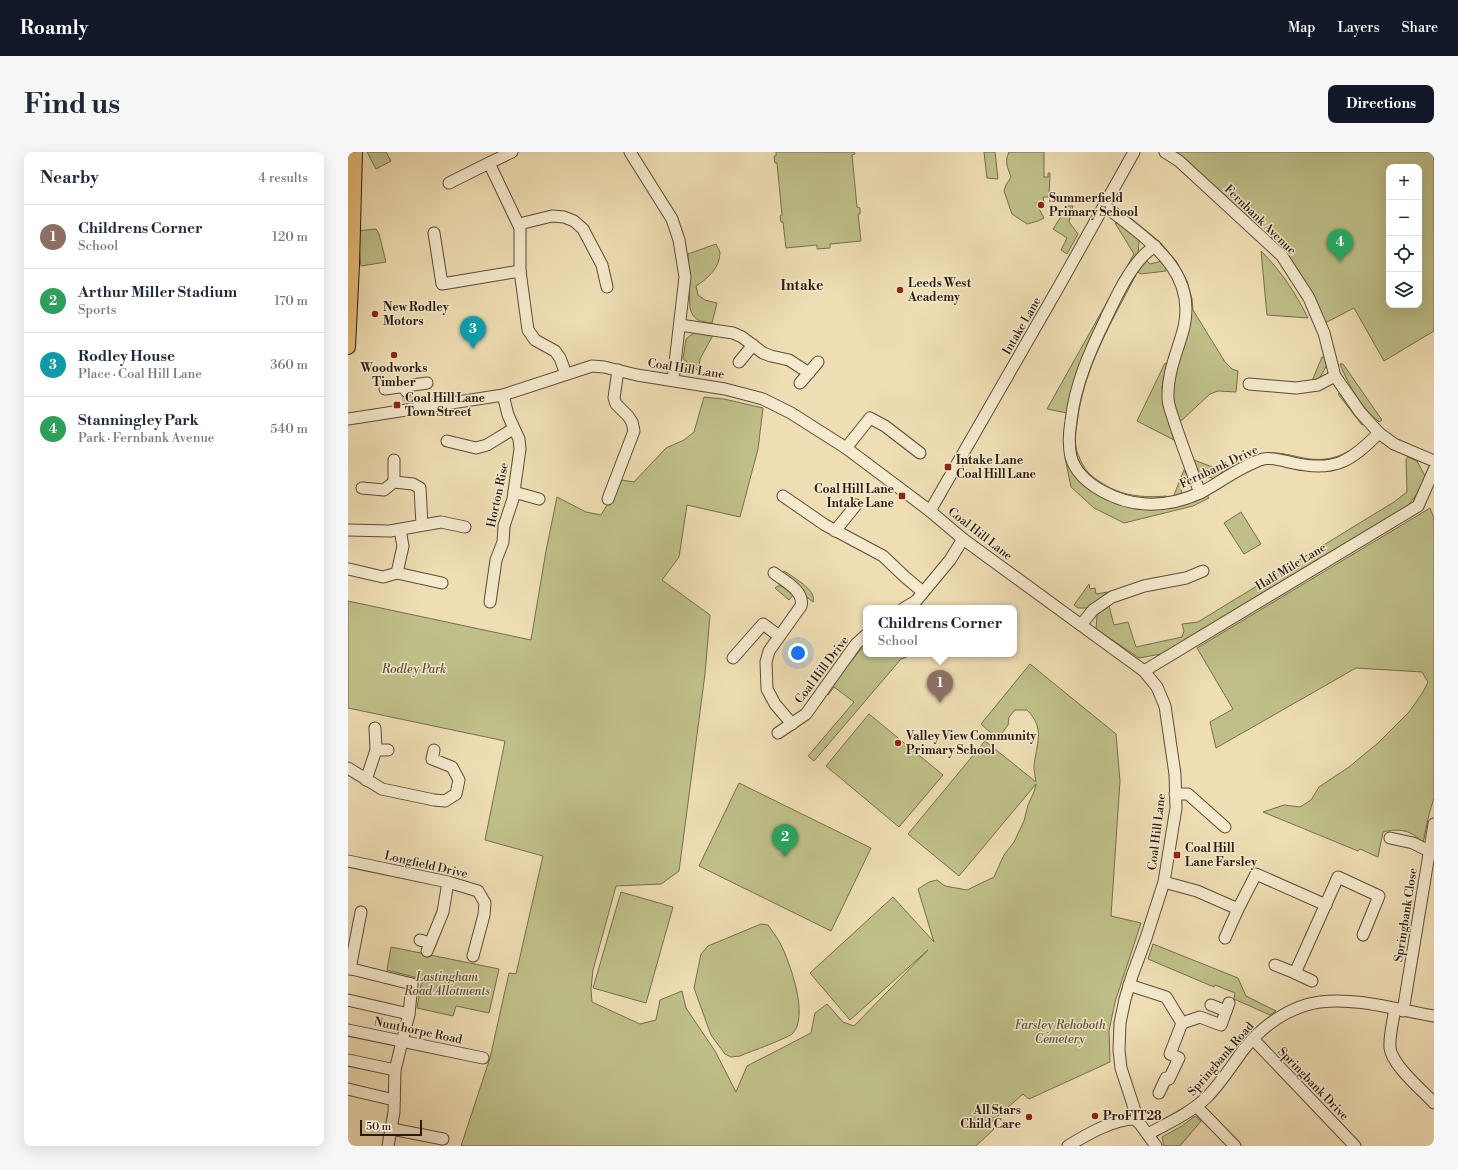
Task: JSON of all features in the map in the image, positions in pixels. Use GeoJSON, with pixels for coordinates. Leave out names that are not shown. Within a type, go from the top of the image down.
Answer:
{"type":"FeatureCollection","features":[{"type":"Feature","properties":{"kind":"main road"},"geometry":{"type":"LineString","coordinates":[[348,347],[355,152]]}},
{"type":"Feature","properties":{"kind":"street"},"geometry":{"type":"LineString","coordinates":[[448,183],[512,152]]}},
{"type":"Feature","properties":{"kind":"street"},"geometry":{"type":"LineString","coordinates":[[630,152],[672,219],[679,240],[686,277],[673,380]]}},
{"type":"Feature","properties":{"kind":"street","name":"Intake Lane"},"geometry":{"type":"LineString","coordinates":[[930,511],[1105,206],[1134,152]]}},
{"type":"Feature","properties":{"kind":"street","name":"Fernbank Avenue"},"geometry":{"type":"LineString","coordinates":[[1165,152],[1184,166],[1282,256],[1295,275],[1311,304],[1324,333],[1335,376],[1360,412],[1379,433],[1394,444],[1434,461]]}},
{"type":"Feature","properties":{"kind":"street"},"geometry":{"type":"LineString","coordinates":[[489,164],[519,224],[520,271],[528,330],[535,340],[555,351],[560,358],[566,374]]}},
{"type":"Feature","properties":{"kind":"street"},"geometry":{"type":"LineString","coordinates":[[1105,206],[1155,246],[1171,264],[1179,277],[1184,292],[1186,314],[1171,368],[1168,383],[1168,400],[1180,440],[1200,493]]}},
{"type":"Feature","properties":{"kind":"street"},"geometry":{"type":"LineString","coordinates":[[519,224],[552,216],[564,217],[574,221],[583,229],[600,259],[607,287]]}},
{"type":"Feature","properties":{"kind":"street"},"geometry":{"type":"LineString","coordinates":[[434,234],[442,284],[520,271]]}},
{"type":"Feature","properties":{"kind":"street","name":"Fernbank Drive"},"geometry":{"type":"LineString","coordinates":[[1155,246],[1143,256],[1120,289],[1089,354],[1079,380],[1072,409],[1068,440],[1071,456],[1083,478],[1100,490],[1124,501],[1146,504],[1172,503],[1200,493],[1251,464],[1265,459],[1323,467],[1339,464],[1354,455],[1379,433]]}},
{"type":"Feature","properties":{"kind":"street"},"geometry":{"type":"LineString","coordinates":[[680,325],[733,333],[742,337],[763,352],[771,356],[789,360],[808,373]]}},
{"type":"Feature","properties":{"kind":"street"},"geometry":{"type":"LineString","coordinates":[[739,362],[754,345]]}},
{"type":"Feature","properties":{"kind":"street"},"geometry":{"type":"LineString","coordinates":[[800,383],[818,362]]}},
{"type":"Feature","properties":{"kind":"street","name":"Coal Hill Lane"},"geometry":{"type":"LineString","coordinates":[[348,419],[407,397],[503,395],[592,366],[725,389],[763,400],[792,413],[846,448],[930,511],[963,539],[1144,671],[1157,687],[1165,706],[1175,774],[1176,808],[1164,882],[1129,985],[1120,1023],[1119,1050],[1121,1068],[1136,1114],[1135,1119]]}},
{"type":"Feature","properties":{"kind":"street"},"geometry":{"type":"LineString","coordinates":[[608,499],[634,431],[632,422],[616,404],[614,398],[618,370]]}},
{"type":"Feature","properties":{"kind":"street"},"geometry":{"type":"LineString","coordinates":[[1249,384],[1296,388],[1318,385],[1335,376]]}},
{"type":"Feature","properties":{"kind":"street"},"geometry":{"type":"LineString","coordinates":[[384,389],[407,397],[427,383]]}},
{"type":"Feature","properties":{"kind":"street","name":"Horton Rise"},"geometry":{"type":"LineString","coordinates":[[490,602],[496,560],[503,542],[504,526],[514,492],[520,449],[519,439],[513,429],[503,395]]}},
{"type":"Feature","properties":{"kind":"street"},"geometry":{"type":"LineString","coordinates":[[846,448],[870,418],[886,426],[920,453]]}},
{"type":"Feature","properties":{"kind":"street"},"geometry":{"type":"LineString","coordinates":[[447,441],[476,448],[487,445],[513,429]]}},
{"type":"Feature","properties":{"kind":"street"},"geometry":{"type":"LineString","coordinates":[[394,460],[394,482]]}},
{"type":"Feature","properties":{"kind":"street","name":"Half Mile Lane"},"geometry":{"type":"LineString","coordinates":[[1144,671],[1418,506],[1433,473]]}},
{"type":"Feature","properties":{"kind":"street"},"geometry":{"type":"LineString","coordinates":[[362,488],[384,490],[394,482],[413,484],[420,488],[422,525]]}},
{"type":"Feature","properties":{"kind":"street"},"geometry":{"type":"LineString","coordinates":[[514,492],[539,499]]}},
{"type":"Feature","properties":{"kind":"street"},"geometry":{"type":"LineString","coordinates":[[783,496],[835,532],[883,556],[923,592]]}},
{"type":"Feature","properties":{"kind":"street"},"geometry":{"type":"LineString","coordinates":[[835,532],[856,505]]}},
{"type":"Feature","properties":{"kind":"street"},"geometry":{"type":"LineString","coordinates":[[348,530],[390,531],[441,522],[465,527]]}},
{"type":"Feature","properties":{"kind":"street"},"geometry":{"type":"LineString","coordinates":[[397,573],[403,546],[400,530]]}},
{"type":"Feature","properties":{"kind":"street"},"geometry":{"type":"LineString","coordinates":[[909,605],[916,601],[950,560],[963,539]]}},
{"type":"Feature","properties":{"kind":"street"},"geometry":{"type":"LineString","coordinates":[[350,569],[383,577],[397,573],[442,583]]}},
{"type":"Feature","properties":{"kind":"street"},"geometry":{"type":"LineString","coordinates":[[1081,625],[1093,610],[1112,597],[1144,586],[1186,578],[1203,571]]}},
{"type":"Feature","properties":{"kind":"street"},"geometry":{"type":"LineString","coordinates":[[774,573],[798,592],[802,602],[769,651],[766,662],[767,689],[775,704],[792,724]]}},
{"type":"Feature","properties":{"kind":"street"},"geometry":{"type":"LineString","coordinates":[[733,658],[763,624],[779,636]]}},
{"type":"Feature","properties":{"kind":"street","name":"Coal Hill Drive"},"geometry":{"type":"LineString","coordinates":[[778,734],[806,714],[856,644],[863,638]]}},
{"type":"Feature","properties":{"kind":"street"},"geometry":{"type":"LineString","coordinates":[[366,780],[376,750],[375,728]]}},
{"type":"Feature","properties":{"kind":"street"},"geometry":{"type":"LineString","coordinates":[[376,750],[388,750]]}},
{"type":"Feature","properties":{"kind":"street"},"geometry":{"type":"LineString","coordinates":[[348,768],[382,789],[445,801],[456,794],[459,780],[452,767],[432,759],[434,750]]}},
{"type":"Feature","properties":{"kind":"street"},"geometry":{"type":"LineString","coordinates":[[1175,794],[1188,794],[1225,827]]}},
{"type":"Feature","properties":{"kind":"street","name":"Springbank Close"},"geometry":{"type":"LineString","coordinates":[[1434,824],[1399,1010],[1390,1042],[1392,1057],[1397,1065],[1434,1103]]}},
{"type":"Feature","properties":{"kind":"street"},"geometry":{"type":"LineString","coordinates":[[1390,838],[1413,843],[1429,851]]}},
{"type":"Feature","properties":{"kind":"street","name":"Longfield Drive"},"geometry":{"type":"LineString","coordinates":[[348,861],[448,882],[478,891],[486,903],[484,915],[472,950]]}},
{"type":"Feature","properties":{"kind":"street"},"geometry":{"type":"LineString","coordinates":[[1226,938],[1256,874],[1326,905]]}},
{"type":"Feature","properties":{"kind":"street"},"geometry":{"type":"LineString","coordinates":[[1295,973],[1338,877],[1379,896],[1363,935]]}},
{"type":"Feature","properties":{"kind":"street"},"geometry":{"type":"LineString","coordinates":[[426,945],[443,912],[448,882]]}},
{"type":"Feature","properties":{"kind":"street"},"geometry":{"type":"LineString","coordinates":[[1164,882],[1197,891],[1238,910]]}},
{"type":"Feature","properties":{"kind":"street"},"geometry":{"type":"LineString","coordinates":[[361,912],[349,968],[412,984],[409,1014],[395,1070],[392,1129],[388,1146]]}},
{"type":"Feature","properties":{"kind":"street"},"geometry":{"type":"LineString","coordinates":[[1275,965],[1312,981]]}},
{"type":"Feature","properties":{"kind":"street"},"geometry":{"type":"LineString","coordinates":[[1129,985],[1166,997],[1182,1023]]}},
{"type":"Feature","properties":{"kind":"street"},"geometry":{"type":"LineString","coordinates":[[348,1000],[409,1014]]}},
{"type":"Feature","properties":{"kind":"street","name":"Springbank Road"},"geometry":{"type":"LineString","coordinates":[[1148,1134],[1197,1107],[1219,1083],[1261,1030],[1280,1017],[1299,1008],[1319,1002],[1357,1002],[1434,1016]]}},
{"type":"Feature","properties":{"kind":"street"},"geometry":{"type":"LineString","coordinates":[[1182,1023],[1200,1017],[1221,1025],[1227,1007],[1211,1005]]}},
{"type":"Feature","properties":{"kind":"street"},"geometry":{"type":"LineString","coordinates":[[1159,1093],[1166,1078],[1170,1080],[1179,1058],[1170,1054],[1182,1023]]}},
{"type":"Feature","properties":{"kind":"street","name":"Nunthorpe Road"},"geometry":{"type":"LineString","coordinates":[[348,1030],[483,1058]]}},
{"type":"Feature","properties":{"kind":"street","name":"Springbank Drive"},"geometry":{"type":"LineString","coordinates":[[1253,1039],[1355,1146]]}},
{"type":"Feature","properties":{"kind":"street"},"geometry":{"type":"LineString","coordinates":[[348,1060],[395,1070]]}},
{"type":"Feature","properties":{"kind":"street"},"geometry":{"type":"LineString","coordinates":[[348,1089],[394,1100]]}},
{"type":"Feature","properties":{"kind":"street"},"geometry":{"type":"LineString","coordinates":[[1197,1107],[1235,1146]]}},
{"type":"Feature","properties":{"kind":"street"},"geometry":{"type":"LineString","coordinates":[[1068,1146],[1113,1123],[1121,1120],[1135,1119],[1156,1146]]}},
{"type":"Feature","properties":{"kind":"street"},"geometry":{"type":"LineString","coordinates":[[392,1129],[443,1139]]}},
{"type":"Feature","properties":{"kind":"green space"},"geometry":{"type":"Polygon","coordinates":[[[367,152],[386,152],[391,161],[376,169],[367,152]]]}},
{"type":"Feature","properties":{"kind":"green space"},"geometry":{"type":"Polygon","coordinates":[[[776,152],[854,152],[855,154],[852,155],[857,207],[860,208],[860,214],[858,214],[861,241],[830,244],[830,248],[817,249],[817,245],[786,248],[783,222],[781,222],[780,216],[782,215],[777,163],[775,163],[774,156],[776,156],[776,152]]]}},
{"type":"Feature","properties":{"kind":"green space"},"geometry":{"type":"Polygon","coordinates":[[[984,152],[995,152],[998,179],[987,178],[984,152]]]}},
{"type":"Feature","properties":{"kind":"green space"},"geometry":{"type":"Polygon","coordinates":[[[1009,152],[1044,152],[1044,177],[1048,177],[1048,173],[1050,173],[1049,197],[1043,197],[1044,203],[1036,203],[1044,218],[1038,221],[1027,224],[1012,214],[1004,191],[1011,177],[1007,162],[1009,152]]]}},
{"type":"Feature","properties":{"kind":"green space"},"geometry":{"type":"Polygon","coordinates":[[[1173,152],[1434,152],[1434,331],[1384,361],[1354,308],[1325,323],[1300,274],[1173,152]]]}},
{"type":"Feature","properties":{"kind":"green space"},"geometry":{"type":"Polygon","coordinates":[[[1068,206],[1073,206],[1069,222],[1078,234],[1067,254],[1061,250],[1067,238],[1053,229],[1068,206]]]}},
{"type":"Feature","properties":{"kind":"green space"},"geometry":{"type":"Polygon","coordinates":[[[1123,212],[1160,242],[1176,261],[1187,281],[1192,299],[1193,310],[1225,362],[1232,369],[1238,371],[1236,392],[1218,391],[1210,394],[1182,420],[1178,421],[1172,383],[1188,292],[1121,214],[1123,212]]]}},
{"type":"Feature","properties":{"kind":"green space"},"geometry":{"type":"Polygon","coordinates":[[[1115,223],[1120,223],[1139,240],[1138,258],[1067,413],[1047,409],[1134,254],[1115,223]]]}},
{"type":"Feature","properties":{"kind":"green space"},"geometry":{"type":"Polygon","coordinates":[[[376,229],[379,234],[386,262],[361,266],[357,231],[376,229]]]}},
{"type":"Feature","properties":{"kind":"green space"},"geometry":{"type":"Polygon","coordinates":[[[716,244],[720,253],[718,264],[704,280],[696,286],[698,295],[705,300],[717,303],[712,323],[698,320],[691,312],[688,254],[716,244]]]}},
{"type":"Feature","properties":{"kind":"green space"},"geometry":{"type":"Polygon","coordinates":[[[1261,251],[1287,282],[1308,318],[1267,315],[1261,251]]]}},
{"type":"Feature","properties":{"kind":"green space"},"geometry":{"type":"Polygon","coordinates":[[[1146,260],[1150,264],[1162,261],[1166,266],[1166,271],[1141,274],[1136,271],[1146,260]]]}},
{"type":"Feature","properties":{"kind":"green space"},"geometry":{"type":"Polygon","coordinates":[[[1134,274],[1136,275],[1099,347],[1085,384],[1080,404],[1075,437],[1078,455],[1084,467],[1098,481],[1117,491],[1133,495],[1149,497],[1166,496],[1166,499],[1159,500],[1124,496],[1102,487],[1084,471],[1078,462],[1072,444],[1076,408],[1096,346],[1134,274]]]}},
{"type":"Feature","properties":{"kind":"green space"},"geometry":{"type":"Polygon","coordinates":[[[695,332],[713,335],[700,359],[699,365],[701,373],[683,359],[686,339],[695,332]]]}},
{"type":"Feature","properties":{"kind":"green space"},"geometry":{"type":"Polygon","coordinates":[[[1322,357],[1324,357],[1327,365],[1319,379],[1312,381],[1322,357]]]}},
{"type":"Feature","properties":{"kind":"green space"},"geometry":{"type":"Polygon","coordinates":[[[1165,363],[1167,364],[1162,387],[1165,408],[1174,440],[1137,421],[1165,363]]]}},
{"type":"Feature","properties":{"kind":"green space"},"geometry":{"type":"Polygon","coordinates":[[[1340,364],[1343,364],[1382,420],[1379,422],[1366,409],[1351,388],[1340,364]]]}},
{"type":"Feature","properties":{"kind":"green space"},"geometry":{"type":"Polygon","coordinates":[[[1340,393],[1364,423],[1362,425],[1338,394],[1340,393]]]}},
{"type":"Feature","properties":{"kind":"green space"},"geometry":{"type":"Polygon","coordinates":[[[704,397],[724,399],[763,408],[758,449],[740,517],[687,505],[679,557],[662,580],[710,615],[705,674],[679,871],[661,884],[616,886],[593,970],[591,989],[592,1002],[640,1024],[656,1020],[660,1000],[682,991],[686,1008],[715,1051],[736,1092],[747,1066],[811,1033],[815,1013],[827,1004],[843,1022],[854,1026],[928,950],[850,1020],[810,973],[893,897],[934,942],[918,889],[929,882],[937,880],[945,886],[967,890],[994,877],[1004,855],[1014,842],[1024,821],[1036,784],[959,876],[908,834],[985,741],[1036,782],[1034,766],[1038,744],[1038,730],[1033,717],[1027,710],[1015,710],[1009,717],[1008,725],[1002,733],[992,734],[981,724],[1030,664],[1116,734],[1120,781],[1111,916],[1141,923],[1115,1002],[1109,1031],[1110,1062],[1029,1099],[1023,1094],[989,1124],[994,1129],[976,1146],[461,1146],[490,1058],[509,973],[516,974],[543,856],[485,840],[505,741],[348,708],[348,601],[531,640],[557,497],[586,512],[601,515],[622,480],[634,482],[666,448],[684,440],[694,432],[704,397]]]}},
{"type":"Feature","properties":{"kind":"green space"},"geometry":{"type":"Polygon","coordinates":[[[1362,442],[1364,443],[1345,456],[1323,463],[1278,456],[1228,472],[1226,469],[1252,457],[1269,453],[1280,453],[1308,459],[1332,458],[1347,452],[1362,442]]]}},
{"type":"Feature","properties":{"kind":"green space"},"geometry":{"type":"Polygon","coordinates":[[[1067,457],[1114,502],[1207,495],[1209,498],[1193,506],[1124,523],[1094,508],[1071,487],[1065,458],[1067,457]]]}},
{"type":"Feature","properties":{"kind":"green space"},"geometry":{"type":"Polygon","coordinates":[[[1408,457],[1417,461],[1425,476],[1422,485],[1412,501],[1405,508],[1161,654],[1139,658],[1096,629],[1097,615],[1109,606],[1114,625],[1128,622],[1136,647],[1182,637],[1184,631],[1182,624],[1198,622],[1394,502],[1407,492],[1406,459],[1408,457]]]}},
{"type":"Feature","properties":{"kind":"green space"},"geometry":{"type":"Polygon","coordinates":[[[1194,460],[1223,471],[1214,479],[1197,472],[1193,462],[1194,460]]]}},
{"type":"Feature","properties":{"kind":"green space"},"geometry":{"type":"Polygon","coordinates":[[[1184,470],[1189,479],[1181,491],[1183,496],[1175,498],[1174,495],[1184,470]]]}},
{"type":"Feature","properties":{"kind":"green space"},"geometry":{"type":"Polygon","coordinates":[[[1430,508],[1434,518],[1434,798],[1423,843],[1414,835],[1405,831],[1394,830],[1383,832],[1378,857],[1360,849],[1358,851],[1263,812],[1284,805],[1300,807],[1311,800],[1319,787],[1349,767],[1378,743],[1409,712],[1423,692],[1428,682],[1422,672],[1356,668],[1216,748],[1210,722],[1233,709],[1197,648],[1430,508]]]}},
{"type":"Feature","properties":{"kind":"green space"},"geometry":{"type":"Polygon","coordinates":[[[1241,512],[1261,544],[1244,554],[1224,523],[1241,512]]]}},
{"type":"Feature","properties":{"kind":"green space"},"geometry":{"type":"Polygon","coordinates":[[[784,571],[808,588],[813,597],[813,602],[781,576],[784,571]]]}},
{"type":"Feature","properties":{"kind":"green space"},"geometry":{"type":"Polygon","coordinates":[[[1089,584],[1090,589],[1095,588],[1096,594],[1108,592],[1087,608],[1078,608],[1074,605],[1089,584]]]}},
{"type":"Feature","properties":{"kind":"green space"},"geometry":{"type":"Polygon","coordinates":[[[778,586],[785,586],[794,594],[789,600],[775,588],[778,586]]]}},
{"type":"Feature","properties":{"kind":"green space"},"geometry":{"type":"Polygon","coordinates":[[[863,648],[863,657],[907,657],[901,659],[814,761],[808,756],[854,702],[834,687],[828,695],[826,693],[863,648]]]}},
{"type":"Feature","properties":{"kind":"green space"},"geometry":{"type":"Polygon","coordinates":[[[869,714],[943,775],[899,827],[826,766],[869,714]]]}},
{"type":"Feature","properties":{"kind":"green space"},"geometry":{"type":"Polygon","coordinates":[[[739,783],[871,848],[831,931],[699,866],[739,783]]]}},
{"type":"Feature","properties":{"kind":"green space"},"geometry":{"type":"Polygon","coordinates":[[[621,892],[673,907],[646,1003],[593,988],[621,892]]]}},
{"type":"Feature","properties":{"kind":"green space"},"geometry":{"type":"Polygon","coordinates":[[[761,924],[768,925],[779,941],[793,975],[799,1002],[797,1025],[793,1033],[784,1038],[740,1056],[731,1057],[725,1054],[711,1035],[694,988],[701,954],[708,946],[761,924]]]}},
{"type":"Feature","properties":{"kind":"green space"},"geometry":{"type":"Polygon","coordinates":[[[1153,944],[1238,978],[1246,996],[1276,1011],[1270,1015],[1234,999],[1235,993],[1215,985],[1214,987],[1148,959],[1153,944]]]}},
{"type":"Feature","properties":{"kind":"green space","name":"Lastingham Road Allotments"},"geometry":{"type":"Polygon","coordinates":[[[391,947],[499,969],[489,1013],[456,1006],[453,1016],[417,1008],[422,979],[387,970],[391,947]]]}},
{"type":"Feature","properties":{"kind":"green space"},"geometry":{"type":"Polygon","coordinates":[[[1195,1116],[1201,1121],[1180,1146],[1164,1146],[1162,1137],[1182,1126],[1195,1116]]]}},
{"type":"Feature","properties":{"kind":"tunnel"},"geometry":{"type":"LineString","coordinates":[[406,391],[408,401]]}},
{"type":"Feature","properties":{"kind":"place","name":"Summerfield Primary School"},"geometry":{"type":"Point","coordinates":[1041,205]}},
{"type":"Feature","properties":{"kind":"place","name":"Stanningley Park"},"geometry":{"type":"Point","coordinates":[1340,262]}},
{"type":"Feature","properties":{"kind":"place","name":"Leeds West Academy"},"geometry":{"type":"Point","coordinates":[900,290]}},
{"type":"Feature","properties":{"kind":"place","name":"New Rodley Motors"},"geometry":{"type":"Point","coordinates":[375,314]}},
{"type":"Feature","properties":{"kind":"place","name":"Rodley House"},"geometry":{"type":"Point","coordinates":[473,349]}},
{"type":"Feature","properties":{"kind":"place","name":"Woodworks Timber"},"geometry":{"type":"Point","coordinates":[394,355]}},
{"type":"Feature","properties":{"kind":"place","name":"Coal Hill Lane Town Street"},"geometry":{"type":"Point","coordinates":[397,405]}},
{"type":"Feature","properties":{"kind":"place","name":"Intake Lane Coal Hill Lane"},"geometry":{"type":"Point","coordinates":[948,467]}},
{"type":"Feature","properties":{"kind":"place","name":"Coal Hill Lane Intake Lane"},"geometry":{"type":"Point","coordinates":[902,496]}},
{"type":"Feature","properties":{"kind":"place","name":"Childrens Corner"},"geometry":{"type":"Point","coordinates":[940,703]}},
{"type":"Feature","properties":{"kind":"place","name":"Valley View Community Primary School"},"geometry":{"type":"Point","coordinates":[898,743]}},
{"type":"Feature","properties":{"kind":"place","name":"Coal Hill Lane Farsley"},"geometry":{"type":"Point","coordinates":[1177,855]}},
{"type":"Feature","properties":{"kind":"place","name":"Arthur Miller Stadium"},"geometry":{"type":"Point","coordinates":[785,857]}},
{"type":"Feature","properties":{"kind":"place","name":"ProFIT28"},"geometry":{"type":"Point","coordinates":[1095,1116]}},
{"type":"Feature","properties":{"kind":"place","name":"All Stars Child Care"},"geometry":{"type":"Point","coordinates":[1029,1117]}},
{"type":"Feature","properties":{"kind":"district","name":"Intake"},"geometry":{"type":"Point","coordinates":[802,286]}},
{"type":"Feature","properties":{"kind":"park label","name":"Rodley Park"},"geometry":{"type":"Point","coordinates":[414,669]}},
{"type":"Feature","properties":{"kind":"park label","name":"Farsley Rehoboth Cemetery"},"geometry":{"type":"Point","coordinates":[1060,1032]}}]}
